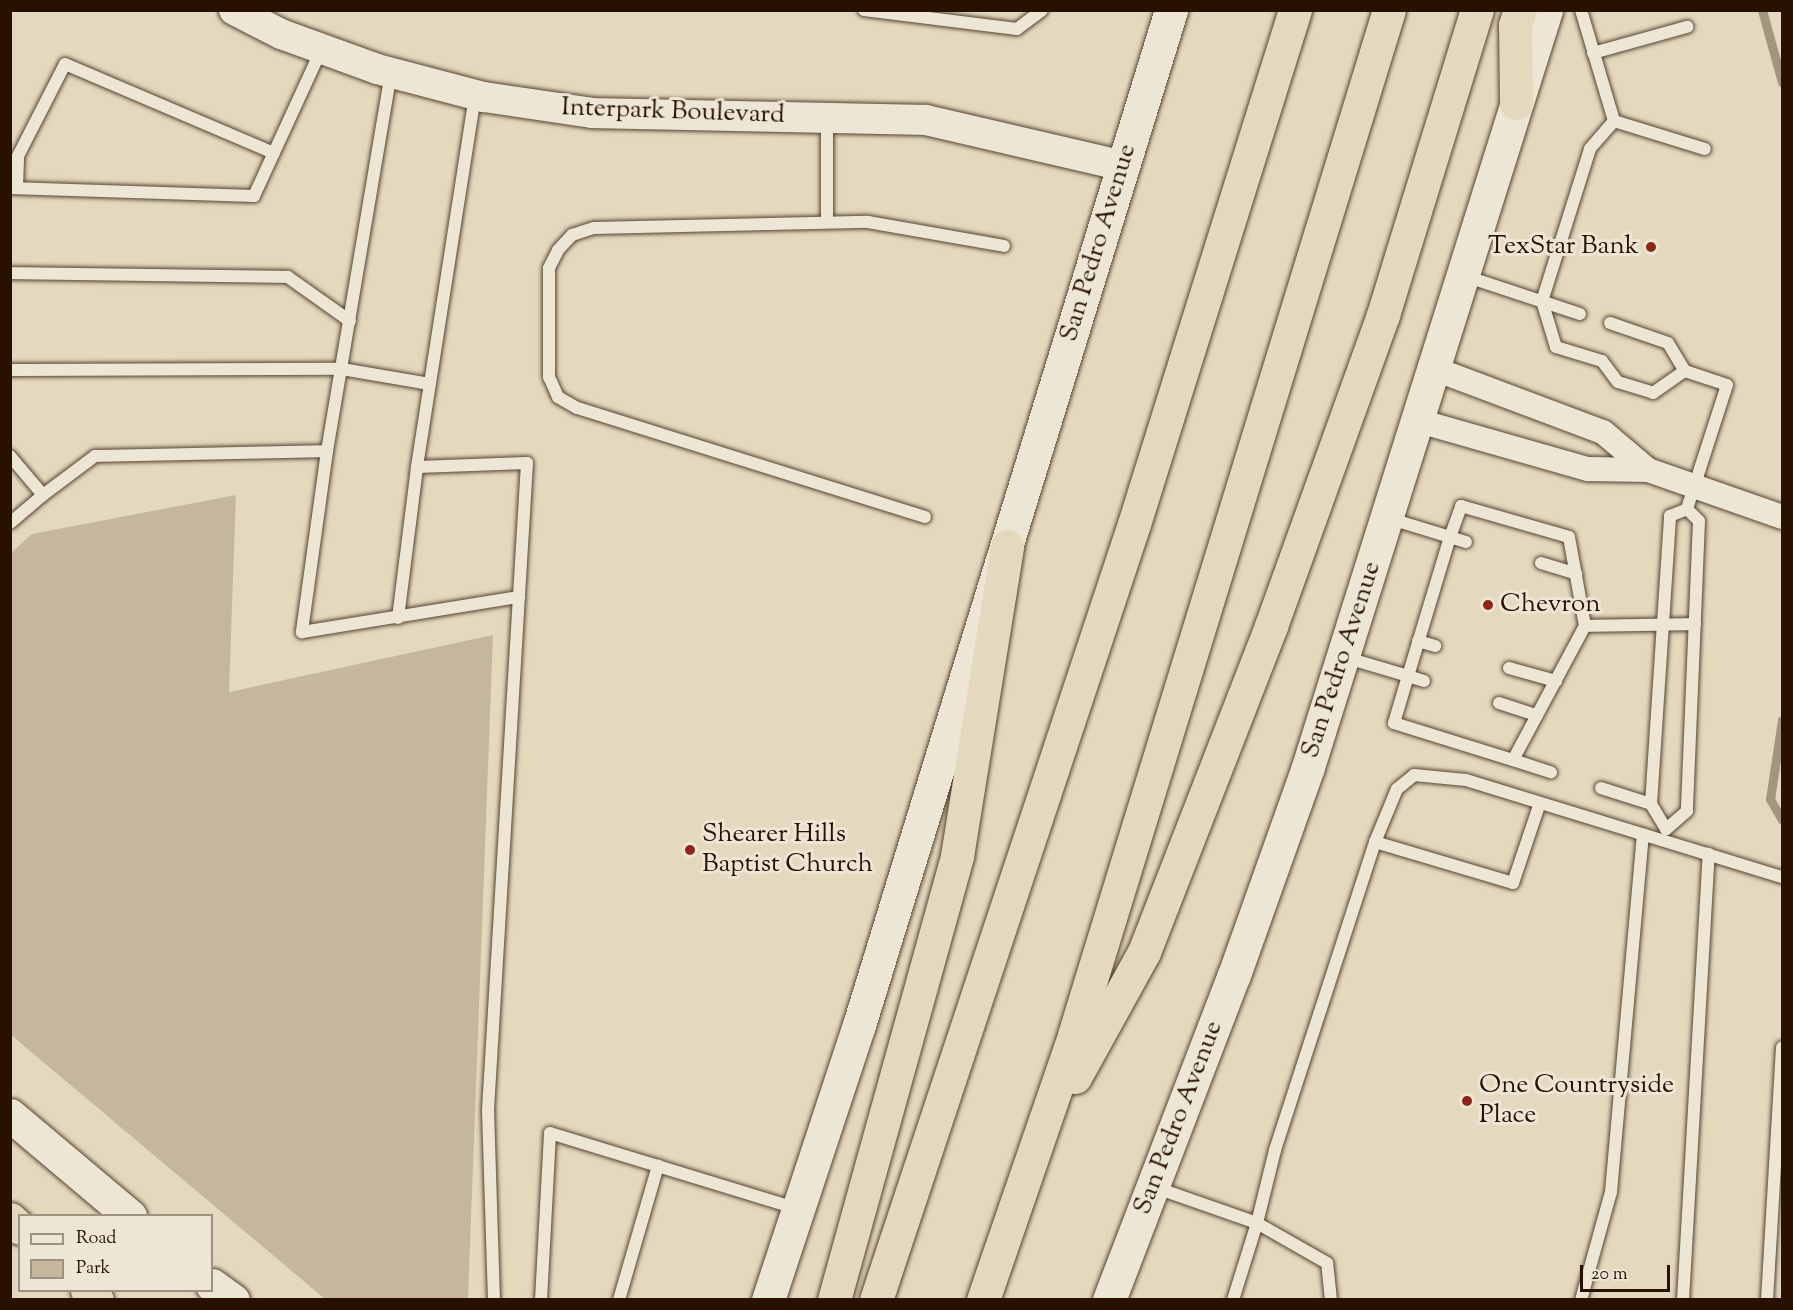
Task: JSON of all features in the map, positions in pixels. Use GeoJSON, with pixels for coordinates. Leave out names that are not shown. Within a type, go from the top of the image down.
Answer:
{"type":"FeatureCollection","features":[{"type":"Feature","properties":{"kind":"highway"},"geometry":{"type":"LineString","coordinates":[[876,1299],[1134,524],[1295,10]]}},
{"type":"Feature","properties":{"kind":"highway"},"geometry":{"type":"LineString","coordinates":[[983,1299],[1035,1150],[1389,10]]}},
{"type":"Feature","properties":{"kind":"highway"},"geometry":{"type":"LineString","coordinates":[[1035,1150],[1144,952],[1210,785],[1361,380],[1477,10]]}},
{"type":"Feature","properties":{"kind":"highway"},"geometry":{"type":"LineString","coordinates":[[1516,103],[1515,25],[1520,10]]}},
{"type":"Feature","properties":{"kind":"highway"},"geometry":{"type":"LineString","coordinates":[[834,1299],[957,856],[1006,546]]}},
{"type":"Feature","properties":{"kind":"main road","name":"San Pedro Avenue"},"geometry":{"type":"LineString","coordinates":[[768,1299],[800,1209],[1171,10]]}},
{"type":"Feature","properties":{"kind":"main road","name":"San Pedro Avenue"},"geometry":{"type":"LineString","coordinates":[[1109,1299],[1253,924],[1344,657],[1546,10]]}},
{"type":"Feature","properties":{"kind":"main road"},"geometry":{"type":"LineString","coordinates":[[10,1115],[129,1214]]}},
{"type":"Feature","properties":{"kind":"main road"},"geometry":{"type":"LineString","coordinates":[[213,1286],[233,1299]]}},
{"type":"Feature","properties":{"kind":"street","name":"Interpark Boulevard"},"geometry":{"type":"LineString","coordinates":[[234,10],[322,49],[391,73],[476,95],[592,114],[926,120],[1123,166]]}},
{"type":"Feature","properties":{"kind":"street"},"geometry":{"type":"LineString","coordinates":[[1435,369],[1604,432],[1648,470],[1690,498],[1782,517]]}},
{"type":"Feature","properties":{"kind":"street"},"geometry":{"type":"LineString","coordinates":[[1419,421],[1588,469],[1648,470]]}},
{"type":"Feature","properties":{"kind":"lane"},"geometry":{"type":"LineString","coordinates":[[864,10],[1017,28],[1040,15],[1042,10]]}},
{"type":"Feature","properties":{"kind":"lane"},"geometry":{"type":"LineString","coordinates":[[1581,10],[1614,121]]}},
{"type":"Feature","properties":{"kind":"lane"},"geometry":{"type":"LineString","coordinates":[[1593,53],[1686,27]]}},
{"type":"Feature","properties":{"kind":"lane"},"geometry":{"type":"LineString","coordinates":[[274,153],[65,64],[18,156],[14,188],[254,196],[274,153],[322,49]]}},
{"type":"Feature","properties":{"kind":"lane"},"geometry":{"type":"LineString","coordinates":[[391,73],[327,451],[302,632],[519,597]]}},
{"type":"Feature","properties":{"kind":"lane"},"geometry":{"type":"LineString","coordinates":[[398,618],[417,467],[476,95]]}},
{"type":"Feature","properties":{"kind":"lane"},"geometry":{"type":"LineString","coordinates":[[827,118],[827,222]]}},
{"type":"Feature","properties":{"kind":"lane"},"geometry":{"type":"LineString","coordinates":[[1614,121],[1705,149]]}},
{"type":"Feature","properties":{"kind":"lane"},"geometry":{"type":"LineString","coordinates":[[1614,121],[1590,149],[1542,301],[1556,347],[1602,361],[1618,382],[1653,393],[1685,371]]}},
{"type":"Feature","properties":{"kind":"lane"},"geometry":{"type":"LineString","coordinates":[[925,517],[578,408],[558,397],[549,377],[549,268],[558,250],[572,235],[594,228],[868,222],[1004,246]]}},
{"type":"Feature","properties":{"kind":"lane"},"geometry":{"type":"LineString","coordinates":[[10,273],[288,277],[350,321]]}},
{"type":"Feature","properties":{"kind":"lane"},"geometry":{"type":"LineString","coordinates":[[1464,276],[1580,314]]}},
{"type":"Feature","properties":{"kind":"lane"},"geometry":{"type":"LineString","coordinates":[[1610,323],[1668,343],[1685,371],[1726,386],[1690,498],[1670,516],[1651,804],[1666,835]]}},
{"type":"Feature","properties":{"kind":"lane"},"geometry":{"type":"LineString","coordinates":[[10,370],[342,369],[430,384]]}},
{"type":"Feature","properties":{"kind":"lane"},"geometry":{"type":"LineString","coordinates":[[10,523],[95,456],[327,451]]}},
{"type":"Feature","properties":{"kind":"lane"},"geometry":{"type":"LineString","coordinates":[[10,456],[43,495]]}},
{"type":"Feature","properties":{"kind":"lane"},"geometry":{"type":"LineString","coordinates":[[417,467],[527,463],[488,1110],[494,1299]]}},
{"type":"Feature","properties":{"kind":"lane"},"geometry":{"type":"LineString","coordinates":[[1666,835],[1686,811],[1699,521],[1690,498]]}},
{"type":"Feature","properties":{"kind":"lane"},"geometry":{"type":"LineString","coordinates":[[1513,759],[1585,626],[1569,537],[1461,506],[1394,723],[1551,772]]}},
{"type":"Feature","properties":{"kind":"lane"},"geometry":{"type":"LineString","coordinates":[[1389,518],[1466,542]]}},
{"type":"Feature","properties":{"kind":"lane"},"geometry":{"type":"LineString","coordinates":[[1540,563],[1576,573]]}},
{"type":"Feature","properties":{"kind":"lane"},"geometry":{"type":"LineString","coordinates":[[1585,626],[1695,624]]}},
{"type":"Feature","properties":{"kind":"lane"},"geometry":{"type":"LineString","coordinates":[[1418,641],[1435,646]]}},
{"type":"Feature","properties":{"kind":"lane"},"geometry":{"type":"LineString","coordinates":[[1344,657],[1424,681]]}},
{"type":"Feature","properties":{"kind":"lane"},"geometry":{"type":"LineString","coordinates":[[1509,668],[1556,681]]}},
{"type":"Feature","properties":{"kind":"lane"},"geometry":{"type":"LineString","coordinates":[[1499,703],[1538,715]]}},
{"type":"Feature","properties":{"kind":"lane"},"geometry":{"type":"LineString","coordinates":[[1233,1299],[1257,1223],[1275,1150],[1375,842],[1397,789],[1414,775],[1466,780],[1643,834],[1666,835],[1709,854],[1782,878]]}},
{"type":"Feature","properties":{"kind":"lane"},"geometry":{"type":"LineString","coordinates":[[1601,788],[1651,804]]}},
{"type":"Feature","properties":{"kind":"lane"},"geometry":{"type":"LineString","coordinates":[[1375,842],[1513,883],[1540,803]]}},
{"type":"Feature","properties":{"kind":"lane"},"geometry":{"type":"LineString","coordinates":[[1581,1299],[1611,1192],[1643,834]]}},
{"type":"Feature","properties":{"kind":"lane"},"geometry":{"type":"LineString","coordinates":[[1683,1299],[1709,854]]}},
{"type":"Feature","properties":{"kind":"lane"},"geometry":{"type":"LineString","coordinates":[[1767,1299],[1782,1047]]}},
{"type":"Feature","properties":{"kind":"lane"},"geometry":{"type":"LineString","coordinates":[[541,1299],[550,1132],[800,1209]]}},
{"type":"Feature","properties":{"kind":"lane"},"geometry":{"type":"LineString","coordinates":[[619,1299],[658,1166]]}},
{"type":"Feature","properties":{"kind":"lane"},"geometry":{"type":"LineString","coordinates":[[1153,1187],[1257,1223],[1326,1263],[1331,1299]]}},
{"type":"Feature","properties":{"kind":"green space"},"geometry":{"type":"Polygon","coordinates":[[[236,495],[229,692],[493,635],[468,1299],[325,1299],[11,1035],[11,553],[32,534],[236,495]]]}},
{"type":"Feature","properties":{"kind":"waterway"},"geometry":{"type":"LineString","coordinates":[[1762,10],[1782,82]]}},
{"type":"Feature","properties":{"kind":"waterway"},"geometry":{"type":"LineString","coordinates":[[1782,720],[1770,799],[1782,820]]}},
{"type":"Feature","properties":{"kind":"place","name":"TexStar Bank"},"geometry":{"type":"Point","coordinates":[1651,247]}},
{"type":"Feature","properties":{"kind":"place","name":"Chevron"},"geometry":{"type":"Point","coordinates":[1488,605]}},
{"type":"Feature","properties":{"kind":"place","name":"Shearer Hills Baptist Church"},"geometry":{"type":"Point","coordinates":[690,850]}},
{"type":"Feature","properties":{"kind":"place","name":"One Countryside Place"},"geometry":{"type":"Point","coordinates":[1467,1101]}}]}
